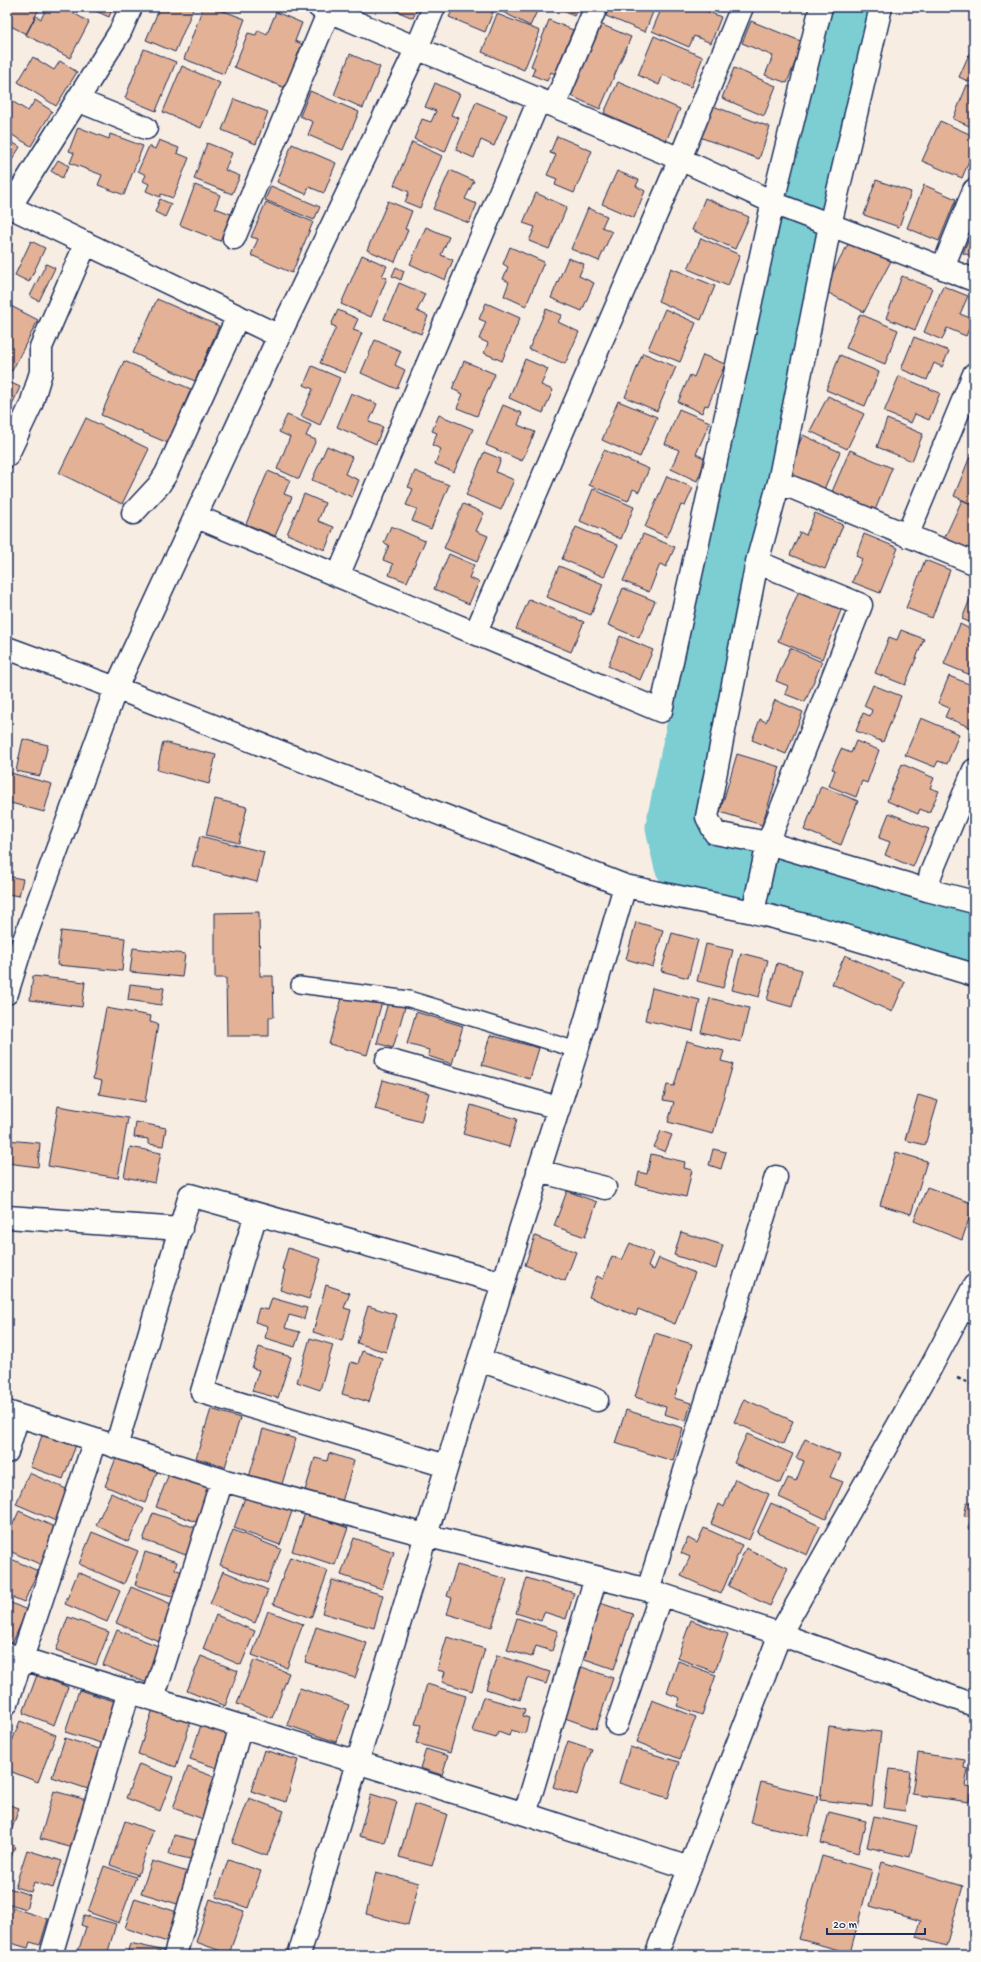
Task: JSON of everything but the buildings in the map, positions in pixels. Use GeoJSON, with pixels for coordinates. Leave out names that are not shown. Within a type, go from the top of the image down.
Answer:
{"type":"FeatureCollection","features":[{"type":"Feature","properties":{"kind":"street"},"geometry":{"type":"LineString","coordinates":[[131,7],[120,32],[9,206],[278,336]]}},
{"type":"Feature","properties":{"kind":"street"},"geometry":{"type":"LineString","coordinates":[[7,994],[20,951],[116,688],[278,336],[417,48],[434,7]]}},
{"type":"Feature","properties":{"kind":"street"},"geometry":{"type":"LineString","coordinates":[[338,576],[547,103],[596,7]]}},
{"type":"Feature","properties":{"kind":"street"},"geometry":{"type":"LineString","coordinates":[[476,632],[680,159],[742,7]]}},
{"type":"Feature","properties":{"kind":"street"},"geometry":{"type":"LineString","coordinates":[[195,516],[476,632],[661,711],[821,7]]}},
{"type":"Feature","properties":{"kind":"street"},"geometry":{"type":"LineString","coordinates":[[881,7],[825,223],[780,482],[757,562],[707,816],[715,833],[768,843],[927,890],[974,902]]}},
{"type":"Feature","properties":{"kind":"street"},"geometry":{"type":"LineString","coordinates":[[234,238],[324,9],[680,159],[777,203],[974,280]]}},
{"type":"Feature","properties":{"kind":"street"},"geometry":{"type":"LineString","coordinates":[[77,100],[146,128]]}},
{"type":"Feature","properties":{"kind":"street"},"geometry":{"type":"LineString","coordinates":[[943,267],[974,190]]}},
{"type":"Feature","properties":{"kind":"street"},"geometry":{"type":"LineString","coordinates":[[7,456],[32,405],[41,372],[41,347],[86,243]]}},
{"type":"Feature","properties":{"kind":"street"},"geometry":{"type":"LineString","coordinates":[[133,513],[159,485],[166,474],[238,316]]}},
{"type":"Feature","properties":{"kind":"street"},"geometry":{"type":"LineString","coordinates":[[907,536],[974,374]]}},
{"type":"Feature","properties":{"kind":"street"},"geometry":{"type":"LineString","coordinates":[[780,482],[974,563]]}},
{"type":"Feature","properties":{"kind":"street"},"geometry":{"type":"LineString","coordinates":[[754,904],[764,867],[768,843],[861,605],[757,562]]}},
{"type":"Feature","properties":{"kind":"street"},"geometry":{"type":"LineString","coordinates":[[7,648],[116,688],[625,886],[754,904],[832,932],[974,975]]}},
{"type":"Feature","properties":{"kind":"street"},"geometry":{"type":"LineString","coordinates":[[927,890],[931,873],[974,770]]}},
{"type":"Feature","properties":{"kind":"street"},"geometry":{"type":"LineString","coordinates":[[299,1955],[446,1466],[577,1050],[625,886]]}},
{"type":"Feature","properties":{"kind":"street"},"geometry":{"type":"LineString","coordinates":[[387,1060],[559,1108]]}},
{"type":"Feature","properties":{"kind":"street"},"geometry":{"type":"LineString","coordinates":[[538,1171],[605,1188]]}},
{"type":"Feature","properties":{"kind":"street"},"geometry":{"type":"LineString","coordinates":[[618,1724],[776,1177]]}},
{"type":"Feature","properties":{"kind":"street"},"geometry":{"type":"LineString","coordinates":[[116,1447],[190,1195],[503,1283]]}},
{"type":"Feature","properties":{"kind":"street"},"geometry":{"type":"LineString","coordinates":[[256,1214],[202,1392],[446,1466]]}},
{"type":"Feature","properties":{"kind":"street"},"geometry":{"type":"LineString","coordinates":[[7,1217],[181,1229]]}},
{"type":"Feature","properties":{"kind":"street"},"geometry":{"type":"LineString","coordinates":[[656,1955],[780,1634],[927,1374],[974,1286]]}},
{"type":"Feature","properties":{"kind":"street"},"geometry":{"type":"LineString","coordinates":[[479,1360],[597,1400]]}},
{"type":"Feature","properties":{"kind":"street"},"geometry":{"type":"LineString","coordinates":[[7,1452],[12,1414],[222,1480],[425,1535],[655,1592],[780,1634],[974,1705]]}},
{"type":"Feature","properties":{"kind":"street"},"geometry":{"type":"LineString","coordinates":[[7,1703],[14,1656],[95,1440]]}},
{"type":"Feature","properties":{"kind":"street"},"geometry":{"type":"LineString","coordinates":[[153,1699],[222,1480]]}},
{"type":"Feature","properties":{"kind":"street"},"geometry":{"type":"LineString","coordinates":[[525,1814],[596,1577]]}},
{"type":"Feature","properties":{"kind":"street"},"geometry":{"type":"LineString","coordinates":[[14,1656],[525,1814],[689,1868]]}},
{"type":"Feature","properties":{"kind":"street"},"geometry":{"type":"LineString","coordinates":[[52,1955],[129,1691]]}},
{"type":"Feature","properties":{"kind":"street"},"geometry":{"type":"LineString","coordinates":[[175,1955],[241,1726]]}},
{"type":"Feature","properties":{"kind":"lane"},"geometry":{"type":"LineString","coordinates":[[299,985],[409,999],[577,1050]]}},
{"type":"Feature","properties":{"kind":"waterway"},"geometry":{"type":"LineString","coordinates":[[848,7],[675,827],[683,862],[974,936]]}}]}
